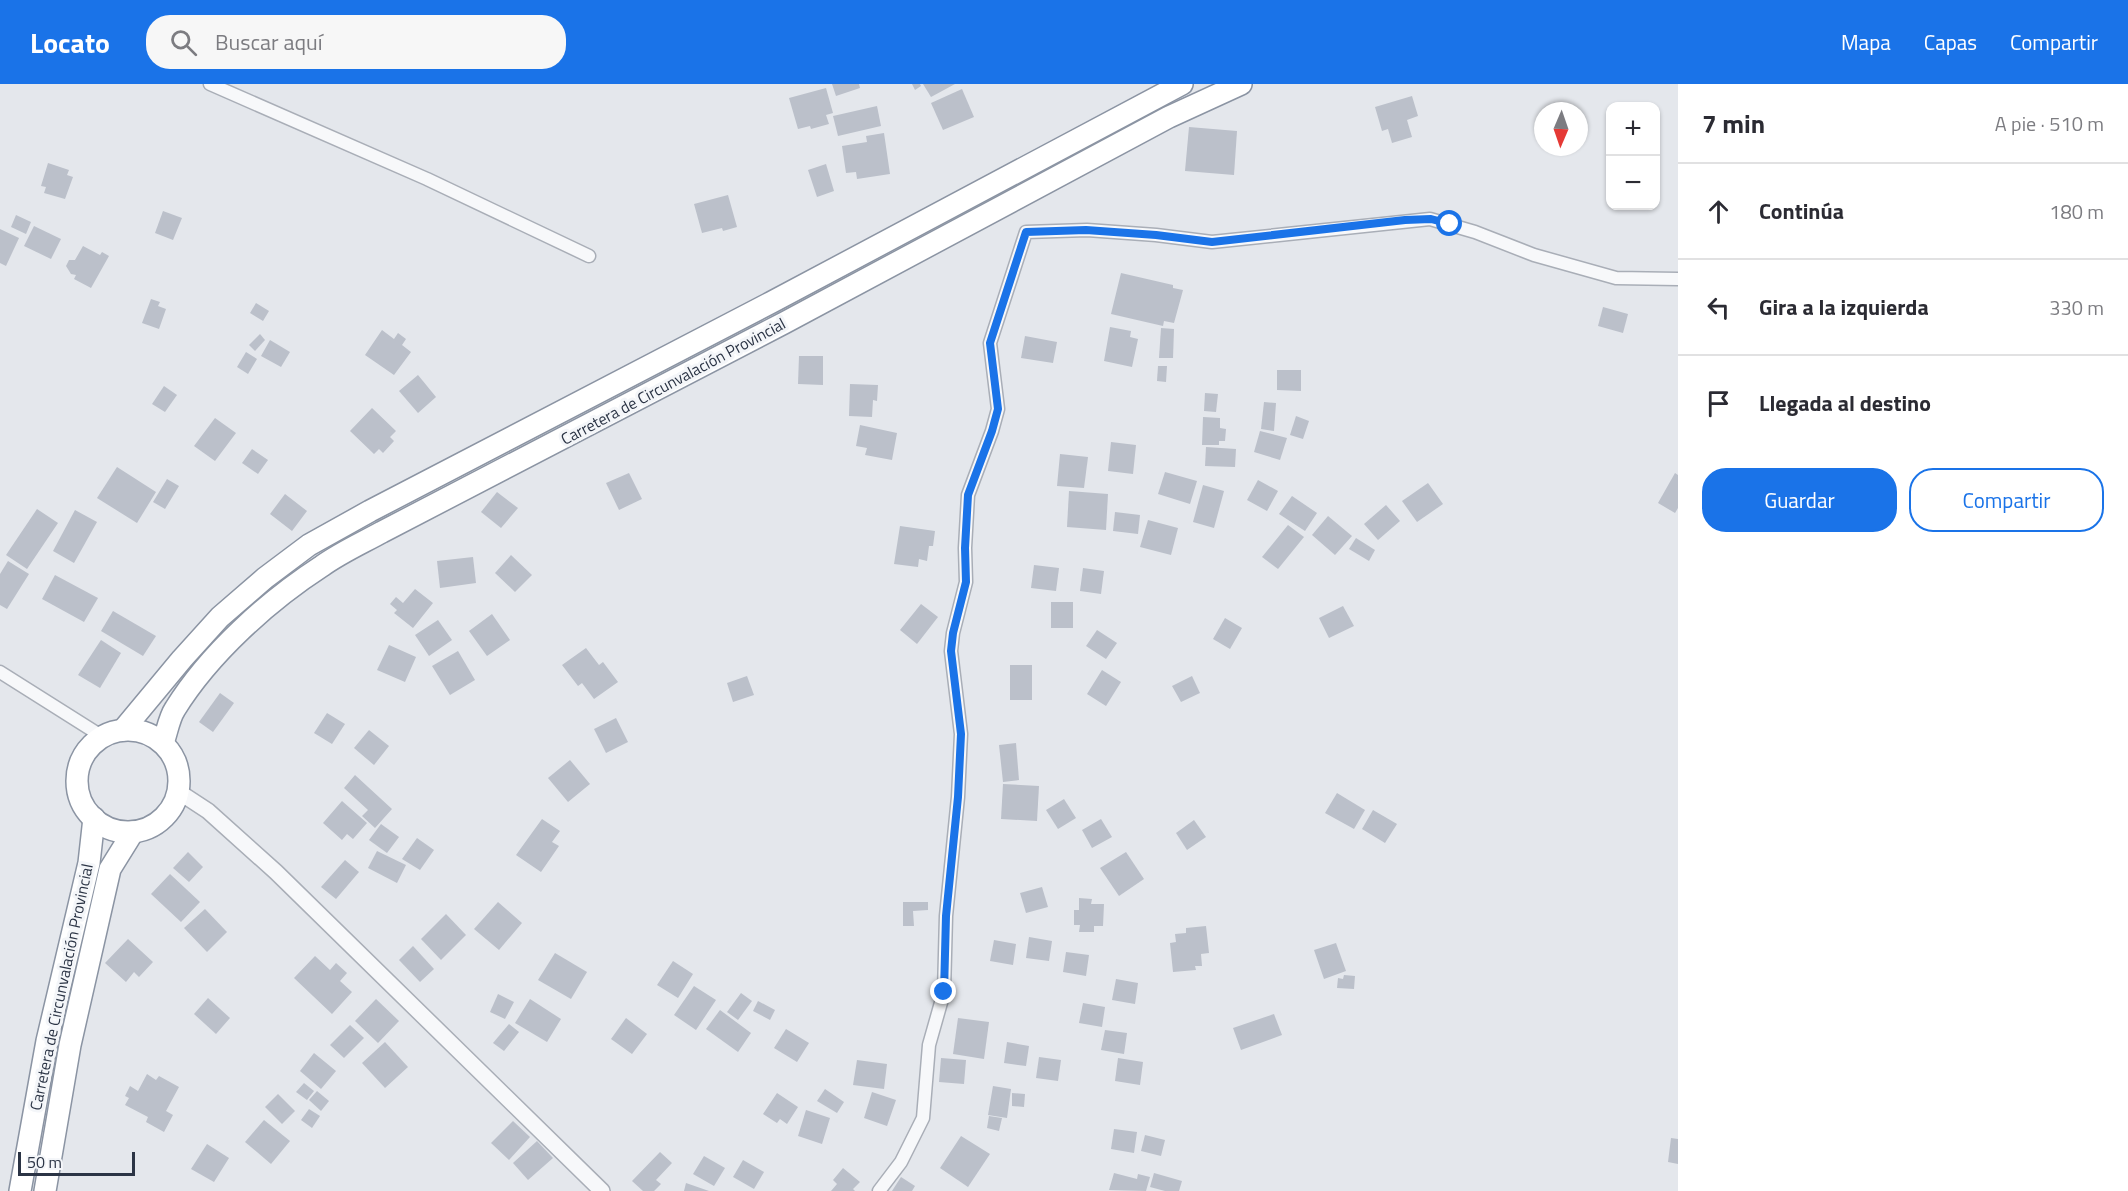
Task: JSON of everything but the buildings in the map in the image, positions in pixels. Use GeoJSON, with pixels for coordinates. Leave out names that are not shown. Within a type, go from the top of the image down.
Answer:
{"type":"FeatureCollection","features":[{"type":"Feature","properties":{"kind":"highway","name":"Carretera de Circunvalación Provincial"},"geometry":{"type":"LineString","coordinates":[[113,733],[220,617],[309,545],[1182,84]]}},
{"type":"Feature","properties":{"kind":"highway","name":"Carretera de Circunvalación Provincial"},"geometry":{"type":"LineString","coordinates":[[163,743],[174,710],[200,674],[237,634],[322,565],[381,532],[774,328],[1169,117],[1240,84]]}},
{"type":"Feature","properties":{"kind":"highway"},"geometry":{"type":"LineString","coordinates":[[145,732],[163,743],[170,751],[179,770],[178,792],[170,811],[163,819],[144,830],[133,832],[112,829],[94,818],[81,801],[77,781],[81,760],[87,750],[113,733],[145,732]]}},
{"type":"Feature","properties":{"kind":"highway","name":"Carretera de Circunvalación Provincial"},"geometry":{"type":"LineString","coordinates":[[20,1191],[46,1041],[89,862],[94,818]]}},
{"type":"Feature","properties":{"kind":"highway","name":"Carretera de Circunvalación Provincial"},"geometry":{"type":"LineString","coordinates":[[45,1191],[70,1045],[110,869],[133,832]]}},
{"type":"Feature","properties":{"kind":"street"},"geometry":{"type":"LineString","coordinates":[[210,84],[427,179],[589,256]]}},
{"type":"Feature","properties":{"kind":"street"},"geometry":{"type":"LineString","coordinates":[[879,1191],[901,1162],[923,1118],[929,1045],[944,992],[946,916],[958,797],[961,734],[951,651],[953,633],[966,582],[968,495],[998,409],[990,343],[1026,232],[1086,230],[1212,242],[1431,219],[1475,232],[1534,255],[1616,278],[1678,279]]}},
{"type":"Feature","properties":{"kind":"street"},"geometry":{"type":"LineString","coordinates":[[0,672],[113,733]]}},
{"type":"Feature","properties":{"kind":"street"},"geometry":{"type":"LineString","coordinates":[[178,792],[208,811],[276,872],[602,1191]]}},
{"type":"Feature","properties":{"kind":"route"},"geometry":{"type":"LineString","coordinates":[[944,992],[946,916],[958,797],[961,734],[951,651],[953,633],[966,582],[968,495],[998,409],[990,343],[1026,232],[1086,230],[1212,242],[1405,220],[1431,219],[1450,224]]}}]}
